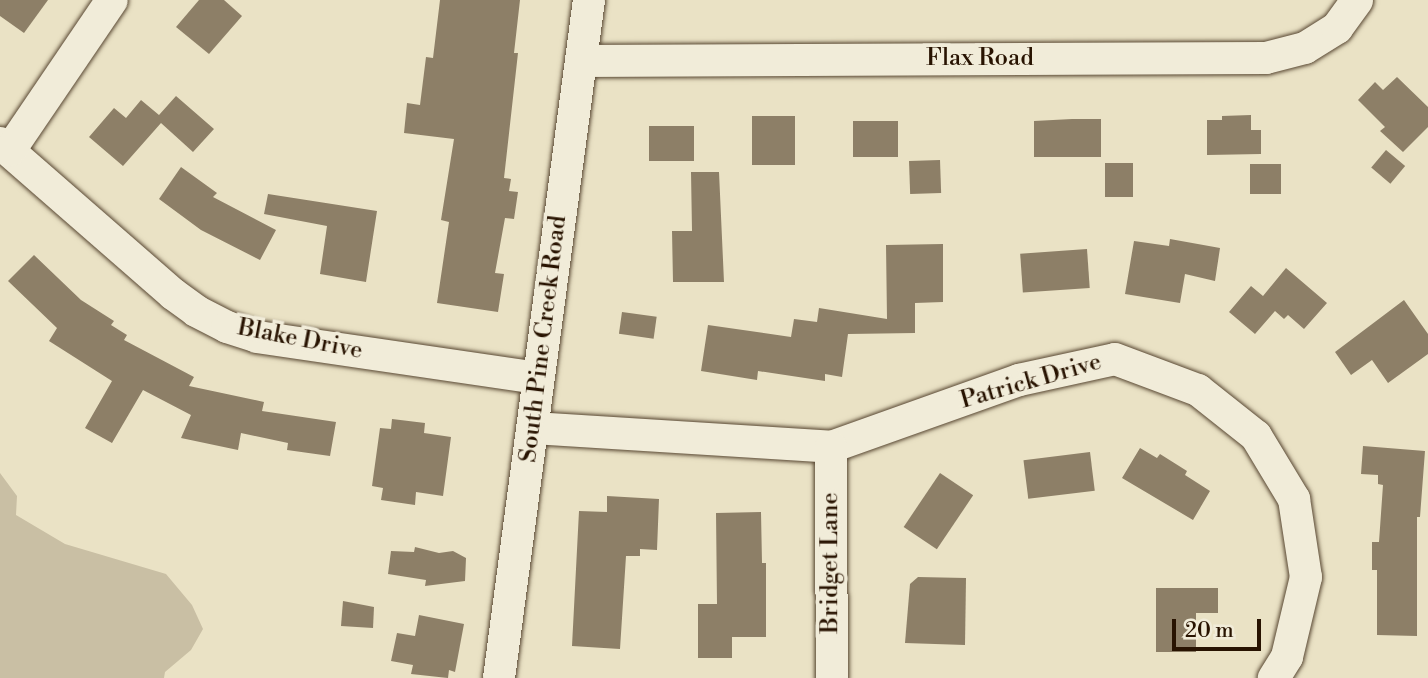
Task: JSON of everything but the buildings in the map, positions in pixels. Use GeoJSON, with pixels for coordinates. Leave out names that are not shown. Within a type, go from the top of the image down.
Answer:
{"type":"FeatureCollection","features":[{"type":"Feature","properties":{"kind":"street"},"geometry":{"type":"LineString","coordinates":[[5,146],[112,0]]}},
{"type":"Feature","properties":{"kind":"street","name":"South Pine Creek Road"},"geometry":{"type":"LineString","coordinates":[[499,678],[589,0]]}},
{"type":"Feature","properties":{"kind":"street","name":"Flax Road"},"geometry":{"type":"LineString","coordinates":[[581,61],[1266,58],[1305,48],[1337,28],[1357,0]]}},
{"type":"Feature","properties":{"kind":"street","name":"Blake Drive"},"geometry":{"type":"LineString","coordinates":[[5,146],[173,294],[227,327],[257,337],[538,378]]}},
{"type":"Feature","properties":{"kind":"street","name":"Patrick Drive"},"geometry":{"type":"LineString","coordinates":[[533,428],[831,447],[1018,380],[1115,359],[1198,390],[1256,436],[1294,499],[1306,577],[1287,657],[1274,678]]}},
{"type":"Feature","properties":{"kind":"street","name":"Bridget Lane"},"geometry":{"type":"LineString","coordinates":[[831,447],[832,678]]}},
{"type":"Feature","properties":{"kind":"shaded area"},"geometry":{"type":"Polygon","coordinates":[[[0,473],[17,496],[16,515],[65,544],[166,574],[192,605],[203,629],[191,650],[165,672],[164,678],[0,678],[0,473]]]}}]}
